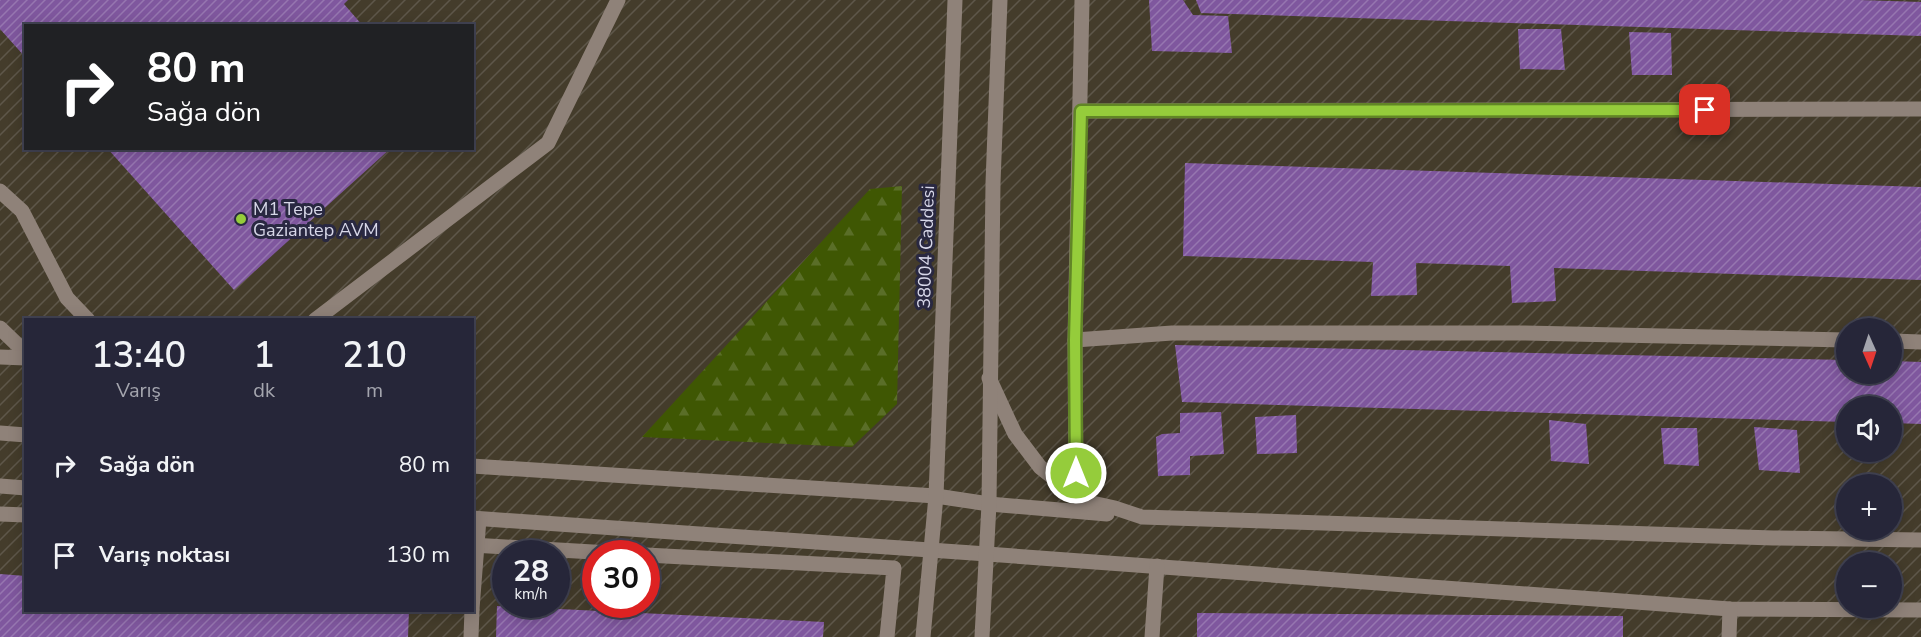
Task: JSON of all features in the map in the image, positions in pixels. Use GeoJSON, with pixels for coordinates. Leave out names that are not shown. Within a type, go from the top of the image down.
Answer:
{"type":"FeatureCollection","features":[{"type":"Feature","properties":{"kind":"street"},"geometry":{"type":"LineString","coordinates":[[318,318],[548,142],[618,0]]}},
{"type":"Feature","properties":{"kind":"street","name":"38004 Caddesi"},"geometry":{"type":"LineString","coordinates":[[923,637],[936,496],[955,0]]}},
{"type":"Feature","properties":{"kind":"street"},"geometry":{"type":"LineString","coordinates":[[982,637],[989,504],[993,183],[1000,0]]}},
{"type":"Feature","properties":{"kind":"street"},"geometry":{"type":"LineString","coordinates":[[1076,495],[1075,340],[1082,0]]}},
{"type":"Feature","properties":{"kind":"street"},"geometry":{"type":"LineString","coordinates":[[1081,111],[1921,109]]}},
{"type":"Feature","properties":{"kind":"street"},"geometry":{"type":"LineString","coordinates":[[0,191],[22,211],[67,298],[86,318]]}},
{"type":"Feature","properties":{"kind":"street"},"geometry":{"type":"LineString","coordinates":[[0,328],[24,351]]}},
{"type":"Feature","properties":{"kind":"street"},"geometry":{"type":"LineString","coordinates":[[1075,340],[1172,333],[1525,333],[1836,340]]}},
{"type":"Feature","properties":{"kind":"street"},"geometry":{"type":"LineString","coordinates":[[1902,342],[1921,342]]}},
{"type":"Feature","properties":{"kind":"street"},"geometry":{"type":"LineString","coordinates":[[0,357],[24,358]]}},
{"type":"Feature","properties":{"kind":"street"},"geometry":{"type":"LineString","coordinates":[[989,378],[1015,434],[1041,467],[1083,501],[1142,517]]}},
{"type":"Feature","properties":{"kind":"street"},"geometry":{"type":"LineString","coordinates":[[0,434],[24,435]]}},
{"type":"Feature","properties":{"kind":"street"},"geometry":{"type":"LineString","coordinates":[[474,466],[936,496],[989,504],[1142,517],[1773,538],[1921,540]]}},
{"type":"Feature","properties":{"kind":"street"},"geometry":{"type":"LineString","coordinates":[[0,486],[24,488]]}},
{"type":"Feature","properties":{"kind":"street"},"geometry":{"type":"LineString","coordinates":[[0,514],[24,515]]}},
{"type":"Feature","properties":{"kind":"street"},"geometry":{"type":"LineString","coordinates":[[474,567],[476,518],[1730,609],[1921,610]]}},
{"type":"Feature","properties":{"kind":"street"},"geometry":{"type":"LineString","coordinates":[[475,545],[582,551]]}},
{"type":"Feature","properties":{"kind":"street"},"geometry":{"type":"LineString","coordinates":[[660,556],[894,568],[887,637]]}},
{"type":"Feature","properties":{"kind":"street"},"geometry":{"type":"LineString","coordinates":[[1152,637],[1157,566]]}},
{"type":"Feature","properties":{"kind":"street"},"geometry":{"type":"LineString","coordinates":[[1729,637],[1730,609]]}},
{"type":"Feature","properties":{"kind":"street"},"geometry":{"type":"LineString","coordinates":[[471,637],[472,612]]}},
{"type":"Feature","properties":{"kind":"shaded area"},"geometry":{"type":"Polygon","coordinates":[[[0,0],[1921,0],[1921,637],[0,637],[0,0]]]}},
{"type":"Feature","properties":{"kind":"green space"},"geometry":{"type":"Polygon","coordinates":[[[902,186],[897,404],[852,447],[642,437],[870,189],[902,186]]]}},
{"type":"Feature","properties":{"kind":"building"},"geometry":{"type":"Polygon","coordinates":[[[0,0],[348,0],[344,4],[361,24],[24,24],[24,56],[0,29],[0,0]]]}},
{"type":"Feature","properties":{"kind":"building"},"geometry":{"type":"Polygon","coordinates":[[[1149,0],[1183,0],[1193,15],[1228,16],[1232,53],[1152,51],[1149,0]]]}},
{"type":"Feature","properties":{"kind":"building"},"geometry":{"type":"Polygon","coordinates":[[[1196,0],[1859,0],[1921,2],[1921,36],[1201,13],[1196,0]]]}},
{"type":"Feature","properties":{"kind":"building"},"geometry":{"type":"Polygon","coordinates":[[[1518,29],[1561,29],[1565,70],[1520,69],[1518,29]]]}},
{"type":"Feature","properties":{"kind":"building"},"geometry":{"type":"Polygon","coordinates":[[[1629,32],[1671,33],[1672,75],[1632,75],[1629,32]]]}},
{"type":"Feature","properties":{"kind":"building","name":"M1 Tepe Gaziantep AVM"},"geometry":{"type":"Polygon","coordinates":[[[109,150],[389,150],[234,290],[109,150]]]}},
{"type":"Feature","properties":{"kind":"building"},"geometry":{"type":"Polygon","coordinates":[[[1185,163],[1921,187],[1921,280],[1554,268],[1556,301],[1512,303],[1510,266],[1416,263],[1417,295],[1371,296],[1373,262],[1183,256],[1185,163]]]}},
{"type":"Feature","properties":{"kind":"building"},"geometry":{"type":"Polygon","coordinates":[[[1175,345],[1836,360],[1836,384],[1902,384],[1902,361],[1921,362],[1921,424],[1902,423],[1902,396],[1836,396],[1836,422],[1182,402],[1175,345]]]}},
{"type":"Feature","properties":{"kind":"building"},"geometry":{"type":"Polygon","coordinates":[[[1221,412],[1224,454],[1190,456],[1190,475],[1158,476],[1156,437],[1162,434],[1180,433],[1180,413],[1221,412]]]}},
{"type":"Feature","properties":{"kind":"building"},"geometry":{"type":"Polygon","coordinates":[[[1296,415],[1297,453],[1257,454],[1255,417],[1296,415]]]}},
{"type":"Feature","properties":{"kind":"building"},"geometry":{"type":"Polygon","coordinates":[[[1549,420],[1586,424],[1589,464],[1551,461],[1549,420]]]}},
{"type":"Feature","properties":{"kind":"building"},"geometry":{"type":"Polygon","coordinates":[[[1754,427],[1797,430],[1800,473],[1759,470],[1754,427]]]}},
{"type":"Feature","properties":{"kind":"building"},"geometry":{"type":"Polygon","coordinates":[[[1661,428],[1697,428],[1699,466],[1664,464],[1661,428]]]}},
{"type":"Feature","properties":{"kind":"building"},"geometry":{"type":"Polygon","coordinates":[[[0,574],[24,576],[24,612],[409,612],[408,637],[0,637],[0,574]]]}},
{"type":"Feature","properties":{"kind":"building"},"geometry":{"type":"Polygon","coordinates":[[[570,610],[582,610],[582,618],[660,618],[660,614],[824,622],[823,637],[496,637],[497,618],[570,618],[570,610]]]}},
{"type":"Feature","properties":{"kind":"building"},"geometry":{"type":"Polygon","coordinates":[[[1197,613],[1623,616],[1623,637],[1197,637],[1197,613]]]}},
{"type":"Feature","properties":{"kind":"place","name":"M1 Tepe Gaziantep AVM"},"geometry":{"type":"Point","coordinates":[241,219]}},
{"type":"Feature","properties":{"kind":"route"},"geometry":{"type":"LineString","coordinates":[[1076,473],[1075,340],[1081,111],[1705,110]]}}]}
